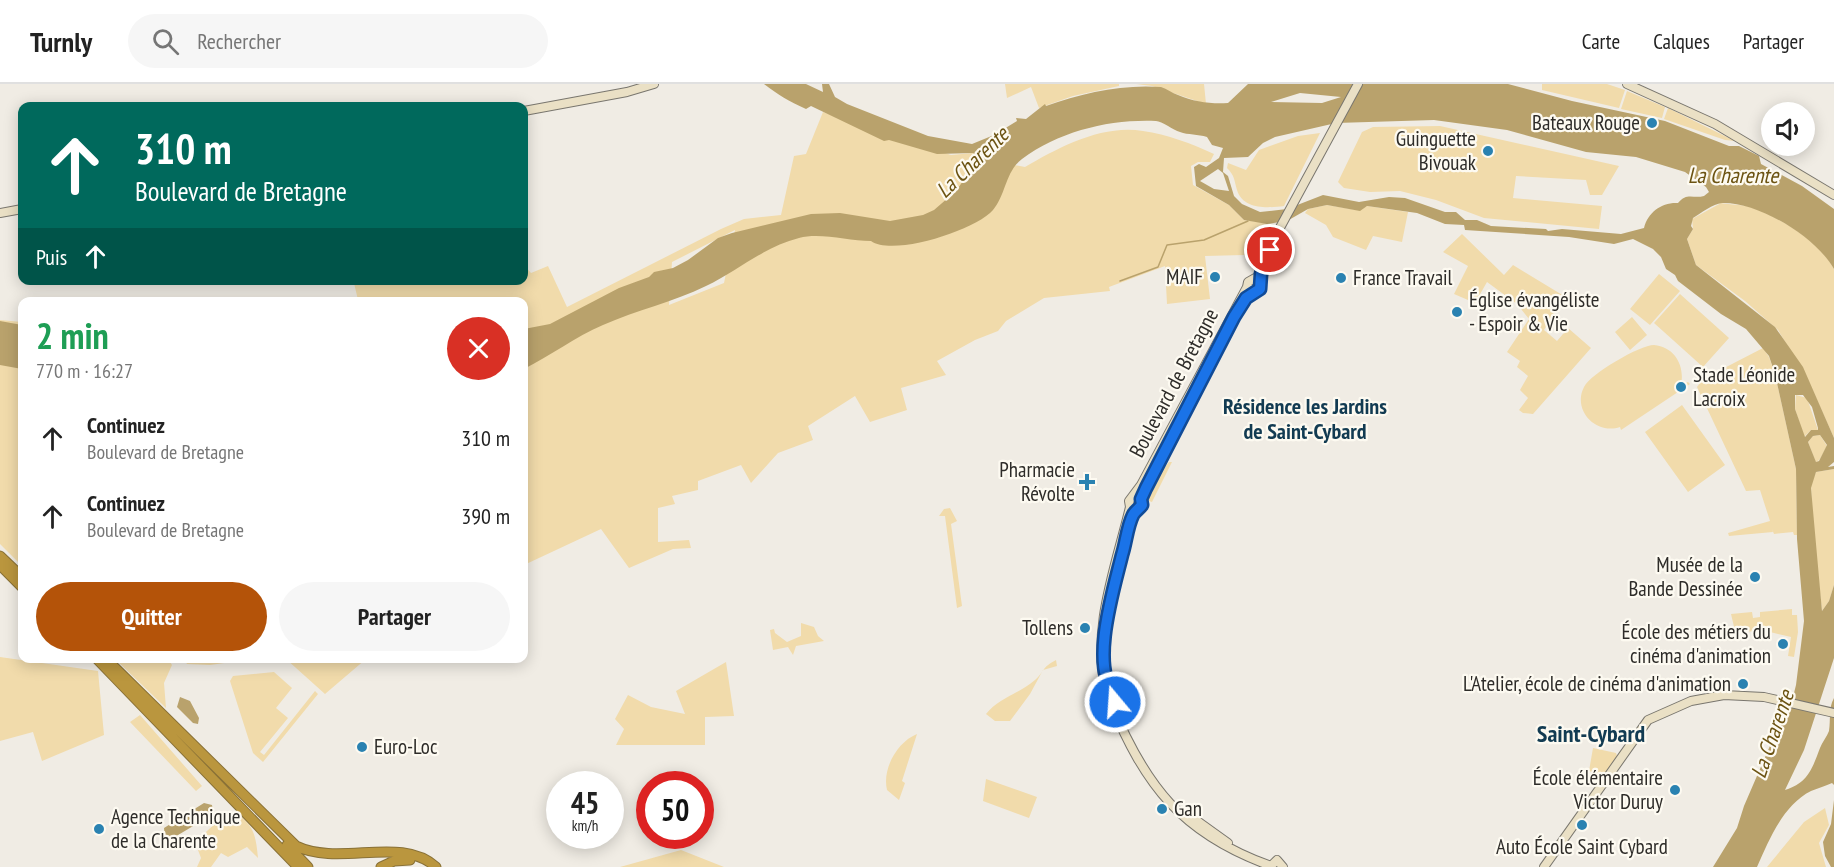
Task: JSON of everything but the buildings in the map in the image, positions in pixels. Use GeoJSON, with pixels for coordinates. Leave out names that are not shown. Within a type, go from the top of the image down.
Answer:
{"type":"FeatureCollection","features":[{"type":"Feature","properties":{"kind":"highway"},"geometry":{"type":"LineString","coordinates":[[0,556],[18,573]]}},
{"type":"Feature","properties":{"kind":"highway"},"geometry":{"type":"LineString","coordinates":[[0,565],[18,583]]}},
{"type":"Feature","properties":{"kind":"highway"},"geometry":{"type":"LineString","coordinates":[[102,663],[174,728],[287,839],[305,852],[333,858],[406,854],[421,857],[436,867]]}},
{"type":"Feature","properties":{"kind":"highway"},"geometry":{"type":"LineString","coordinates":[[109,663],[120,678],[297,867]]}},
{"type":"Feature","properties":{"kind":"highway"},"geometry":{"type":"LineString","coordinates":[[174,728],[308,867]]}},
{"type":"Feature","properties":{"kind":"highway"},"geometry":{"type":"LineString","coordinates":[[381,867],[403,859],[413,860],[429,867]]}},
{"type":"Feature","properties":{"kind":"main road"},"geometry":{"type":"LineString","coordinates":[[528,110],[627,92],[654,84]]}},
{"type":"Feature","properties":{"kind":"main road"},"geometry":{"type":"LineString","coordinates":[[1257,279],[1248,282],[1247,287],[1251,291],[1256,292],[1261,287],[1257,279],[1274,234],[1356,84]]}},
{"type":"Feature","properties":{"kind":"main road"},"geometry":{"type":"LineString","coordinates":[[1626,84],[1715,124],[1834,195]]}},
{"type":"Feature","properties":{"kind":"main road"},"geometry":{"type":"LineString","coordinates":[[0,213],[18,210]]}},
{"type":"Feature","properties":{"kind":"main road","name":"Boulevard de Bretagne"},"geometry":{"type":"LineString","coordinates":[[1138,497],[1247,287]]}},
{"type":"Feature","properties":{"kind":"main road","name":"Boulevard de Bretagne"},"geometry":{"type":"LineString","coordinates":[[1138,497],[1234,317],[1246,298],[1256,292]]}},
{"type":"Feature","properties":{"kind":"main road"},"geometry":{"type":"LineString","coordinates":[[1138,497],[1142,505],[1134,508],[1129,501],[1138,497]]}},
{"type":"Feature","properties":{"kind":"main road"},"geometry":{"type":"LineString","coordinates":[[1134,508],[1107,622],[1104,658],[1108,691],[1115,693],[1112,700],[1135,757],[1172,806],[1222,846],[1272,865],[1281,861],[1284,867]]}},
{"type":"Feature","properties":{"kind":"main road"},"geometry":{"type":"LineString","coordinates":[[1544,867],[1644,723],[1691,701],[1731,695],[1785,702],[1834,713]]}},
{"type":"Feature","properties":{"kind":"shaded area"},"geometry":{"type":"Polygon","coordinates":[[[1005,84],[1119,84],[1119,86],[1073,96],[1039,108],[1031,87],[1007,98],[1005,84]]]}},
{"type":"Feature","properties":{"kind":"shaded area"},"geometry":{"type":"Polygon","coordinates":[[[1136,84],[1204,84],[1206,104],[1152,86],[1136,84]]]}},
{"type":"Feature","properties":{"kind":"shaded area"},"geometry":{"type":"Polygon","coordinates":[[[1542,84],[1607,84],[1625,90],[1619,108],[1542,90],[1542,84]]]}},
{"type":"Feature","properties":{"kind":"shaded area"},"geometry":{"type":"Polygon","coordinates":[[[1627,91],[1665,107],[1662,118],[1621,109],[1627,91]]]}},
{"type":"Feature","properties":{"kind":"shaded area"},"geometry":{"type":"Polygon","coordinates":[[[1668,108],[1735,141],[1725,140],[1664,119],[1668,108]]]}},
{"type":"Feature","properties":{"kind":"shaded area"},"geometry":{"type":"Polygon","coordinates":[[[823,112],[951,155],[973,153],[979,158],[1025,167],[1067,145],[1097,134],[1112,131],[1143,131],[1161,134],[1214,154],[1210,162],[1198,162],[1191,166],[1193,185],[1229,205],[1244,220],[1274,224],[1254,260],[1244,255],[1205,256],[1210,299],[1167,304],[1165,266],[1109,287],[1110,291],[1044,298],[1006,321],[998,331],[975,340],[937,361],[946,375],[901,388],[907,410],[870,422],[855,396],[808,426],[813,440],[778,453],[751,483],[741,465],[698,481],[698,490],[672,496],[675,504],[658,508],[658,542],[689,540],[691,548],[673,549],[629,568],[601,529],[528,563],[528,297],[357,297],[354,285],[528,285],[528,270],[531,273],[548,266],[567,307],[744,219],[781,215],[794,156],[806,154],[823,112]],[[735,230],[672,262],[669,305],[724,283],[735,230]]]}},
{"type":"Feature","properties":{"kind":"shaded area"},"geometry":{"type":"Polygon","coordinates":[[[1440,126],[1619,166],[1602,195],[1590,195],[1586,180],[1516,176],[1513,198],[1602,206],[1599,229],[1484,218],[1436,200],[1400,191],[1370,192],[1344,188],[1338,182],[1362,132],[1373,127],[1440,126]]]}},
{"type":"Feature","properties":{"kind":"shaded area"},"geometry":{"type":"Polygon","coordinates":[[[1320,133],[1284,206],[1257,206],[1240,197],[1233,176],[1227,168],[1228,163],[1246,170],[1259,150],[1298,136],[1320,133]]]}},
{"type":"Feature","properties":{"kind":"shaded area"},"geometry":{"type":"Polygon","coordinates":[[[1721,203],[1749,207],[1788,225],[1810,240],[1834,269],[1834,438],[1808,380],[1778,330],[1745,301],[1696,265],[1687,239],[1693,229],[1692,219],[1721,203]]]}},
{"type":"Feature","properties":{"kind":"shaded area"},"geometry":{"type":"Polygon","coordinates":[[[1327,205],[1357,210],[1367,206],[1408,212],[1402,242],[1373,236],[1366,250],[1333,237],[1326,225],[1305,213],[1308,209],[1327,205]]]}},
{"type":"Feature","properties":{"kind":"shaded area"},"geometry":{"type":"Polygon","coordinates":[[[1462,234],[1504,275],[1513,265],[1564,296],[1544,330],[1557,341],[1568,328],[1591,348],[1533,414],[1519,410],[1528,398],[1520,390],[1528,376],[1517,367],[1520,361],[1507,352],[1529,319],[1517,304],[1487,282],[1475,303],[1454,294],[1468,266],[1443,252],[1462,234]]]}},
{"type":"Feature","properties":{"kind":"shaded area"},"geometry":{"type":"Polygon","coordinates":[[[1659,274],[1680,291],[1650,325],[1630,309],[1659,274]]]}},
{"type":"Feature","properties":{"kind":"shaded area"},"geometry":{"type":"Polygon","coordinates":[[[1680,294],[1729,338],[1703,367],[1654,323],[1680,294]]]}},
{"type":"Feature","properties":{"kind":"shaded area"},"geometry":{"type":"Polygon","coordinates":[[[1632,317],[1647,335],[1630,350],[1615,332],[1632,317]]]}},
{"type":"Feature","properties":{"kind":"shaded area"},"geometry":{"type":"Polygon","coordinates":[[[0,320],[18,322],[18,562],[0,544],[0,320]]]}},
{"type":"Feature","properties":{"kind":"shaded area"},"geometry":{"type":"Polygon","coordinates":[[[1654,345],[1668,349],[1673,354],[1680,365],[1681,385],[1688,382],[1690,384],[1621,430],[1620,427],[1611,429],[1603,427],[1588,419],[1581,404],[1581,396],[1588,381],[1616,361],[1654,345]]]}},
{"type":"Feature","properties":{"kind":"shaded area"},"geometry":{"type":"Polygon","coordinates":[[[1763,348],[1775,374],[1796,469],[1797,535],[1793,532],[1774,534],[1772,529],[1773,532],[1729,536],[1728,533],[1770,521],[1760,490],[1746,491],[1697,387],[1703,379],[1763,348]]]}},
{"type":"Feature","properties":{"kind":"shaded area"},"geometry":{"type":"Polygon","coordinates":[[[1796,395],[1807,398],[1818,430],[1811,430],[1804,437],[1795,409],[1796,395]]]}},
{"type":"Feature","properties":{"kind":"shaded area"},"geometry":{"type":"Polygon","coordinates":[[[1682,405],[1725,465],[1688,492],[1645,432],[1682,405]]]}},
{"type":"Feature","properties":{"kind":"shaded area"},"geometry":{"type":"Polygon","coordinates":[[[1820,435],[1827,446],[1816,463],[1808,442],[1813,436],[1820,435]]]}},
{"type":"Feature","properties":{"kind":"shaded area"},"geometry":{"type":"Polygon","coordinates":[[[1169,462],[1172,462],[1152,502],[1146,500],[1145,497],[1151,484],[1169,462]]]}},
{"type":"Feature","properties":{"kind":"shaded area"},"geometry":{"type":"Polygon","coordinates":[[[1834,469],[1834,585],[1829,601],[1822,611],[1812,521],[1811,484],[1816,472],[1834,469]]]}},
{"type":"Feature","properties":{"kind":"shaded area"},"geometry":{"type":"Polygon","coordinates":[[[950,508],[957,521],[951,524],[962,606],[957,608],[945,516],[939,516],[944,509],[950,508]]]}},
{"type":"Feature","properties":{"kind":"shaded area"},"geometry":{"type":"Polygon","coordinates":[[[1792,609],[1792,615],[1797,615],[1798,632],[1794,657],[1788,656],[1791,637],[1770,632],[1735,631],[1731,614],[1752,612],[1753,618],[1760,617],[1760,612],[1792,609]]]}},
{"type":"Feature","properties":{"kind":"shaded area"},"geometry":{"type":"Polygon","coordinates":[[[801,623],[814,627],[818,636],[824,641],[796,646],[793,655],[788,647],[773,650],[770,630],[774,629],[775,633],[787,642],[801,636],[801,623]]]}},
{"type":"Feature","properties":{"kind":"shaded area"},"geometry":{"type":"Polygon","coordinates":[[[0,657],[18,660],[18,663],[42,663],[98,671],[104,735],[42,761],[33,732],[0,741],[0,657]]]}},
{"type":"Feature","properties":{"kind":"shaded area"},"geometry":{"type":"Polygon","coordinates":[[[1056,660],[1057,666],[1043,670],[1048,665],[1056,660]]]}},
{"type":"Feature","properties":{"kind":"shaded area"},"geometry":{"type":"Polygon","coordinates":[[[726,662],[734,716],[705,717],[705,745],[616,745],[624,729],[615,719],[628,695],[651,707],[685,714],[676,691],[726,662]]]}},
{"type":"Feature","properties":{"kind":"shaded area"},"geometry":{"type":"Polygon","coordinates":[[[119,663],[171,663],[172,665],[164,683],[166,708],[119,663]]]}},
{"type":"Feature","properties":{"kind":"shaded area"},"geometry":{"type":"Polygon","coordinates":[[[186,663],[224,663],[210,665],[186,663]]]}},
{"type":"Feature","properties":{"kind":"shaded area"},"geometry":{"type":"Polygon","coordinates":[[[290,663],[361,663],[325,694],[290,663]]]}},
{"type":"Feature","properties":{"kind":"shaded area"},"geometry":{"type":"Polygon","coordinates":[[[274,672],[292,688],[276,708],[288,718],[260,752],[264,755],[315,691],[318,694],[263,762],[253,753],[230,681],[233,676],[274,672]]]}},
{"type":"Feature","properties":{"kind":"shaded area"},"geometry":{"type":"Polygon","coordinates":[[[1042,672],[1030,694],[1010,721],[995,721],[986,714],[991,708],[1029,685],[1042,672]]]}},
{"type":"Feature","properties":{"kind":"shaded area"},"geometry":{"type":"Polygon","coordinates":[[[140,715],[202,786],[196,791],[130,722],[140,715]]]}},
{"type":"Feature","properties":{"kind":"shaded area"},"geometry":{"type":"Polygon","coordinates":[[[917,734],[902,781],[905,783],[899,800],[887,790],[889,765],[903,743],[917,734]]]}},
{"type":"Feature","properties":{"kind":"shaded area"},"geometry":{"type":"Polygon","coordinates":[[[1593,748],[1616,753],[1617,756],[1604,775],[1589,771],[1593,748]]]}},
{"type":"Feature","properties":{"kind":"shaded area"},"geometry":{"type":"Polygon","coordinates":[[[986,779],[1037,797],[1029,818],[983,801],[986,779]]]}},
{"type":"Feature","properties":{"kind":"shaded area"},"geometry":{"type":"Polygon","coordinates":[[[1825,808],[1829,825],[1819,843],[1826,867],[1767,867],[1804,822],[1825,808]]]}},
{"type":"Feature","properties":{"kind":"shaded area"},"geometry":{"type":"Polygon","coordinates":[[[238,814],[254,833],[258,858],[247,847],[228,857],[221,853],[211,867],[197,867],[201,858],[195,842],[219,820],[238,814]]]}},
{"type":"Feature","properties":{"kind":"shaded area"},"geometry":{"type":"Polygon","coordinates":[[[681,850],[724,867],[620,867],[681,850]]]}},
{"type":"Feature","properties":{"kind":"water","name":"La Charente"},"geometry":{"type":"Polygon","coordinates":[[[764,84],[806,84],[823,92],[822,84],[829,84],[835,97],[847,104],[928,136],[972,144],[994,135],[1017,121],[1016,118],[1026,119],[1045,104],[1046,106],[1088,93],[1117,88],[1161,87],[1190,99],[1228,103],[1248,84],[1508,84],[1572,101],[1665,121],[1729,146],[1739,146],[1759,156],[1761,164],[1802,186],[1834,209],[1834,269],[1826,257],[1800,234],[1769,215],[1737,204],[1718,204],[1693,218],[1691,226],[1693,229],[1687,239],[1696,265],[1775,327],[1803,367],[1834,438],[1834,462],[1828,467],[1834,466],[1834,469],[1816,472],[1811,488],[1822,611],[1829,601],[1834,585],[1834,658],[1804,750],[1785,790],[1804,779],[1811,769],[1829,731],[1830,710],[1834,698],[1834,785],[1832,783],[1811,791],[1792,805],[1778,824],[1757,867],[1713,867],[1737,828],[1744,806],[1785,711],[1791,705],[1796,685],[1804,621],[1797,539],[1796,469],[1769,356],[1746,329],[1721,314],[1678,281],[1675,275],[1666,269],[1661,257],[1653,249],[1633,239],[1614,244],[1569,237],[1465,230],[1464,225],[1445,224],[1417,213],[1367,206],[1360,211],[1327,205],[1308,209],[1287,221],[1267,224],[1244,220],[1229,205],[1196,186],[1194,167],[1199,164],[1206,167],[1219,158],[1223,148],[1212,145],[1207,137],[1180,132],[1158,121],[1121,122],[1069,134],[1052,141],[1022,159],[1012,170],[1001,198],[993,210],[970,226],[934,239],[897,246],[825,236],[807,236],[786,242],[762,253],[706,286],[593,330],[528,367],[528,328],[550,324],[619,288],[649,277],[654,272],[673,268],[718,238],[811,214],[840,213],[890,221],[923,215],[934,210],[956,191],[979,158],[973,153],[937,154],[889,140],[884,141],[811,106],[806,109],[784,98],[764,84]],[[1300,93],[1271,102],[1322,103],[1341,97],[1300,93]],[[1434,120],[1336,123],[1275,137],[1263,143],[1248,157],[1224,158],[1223,172],[1228,176],[1234,196],[1242,204],[1260,212],[1287,209],[1323,195],[1359,202],[1389,197],[1405,198],[1445,212],[1456,212],[1465,220],[1477,220],[1491,226],[1546,229],[1548,231],[1562,229],[1621,234],[1644,228],[1652,213],[1661,206],[1678,203],[1687,197],[1704,196],[1709,192],[1706,187],[1685,172],[1636,157],[1586,152],[1507,130],[1434,120]],[[1218,169],[1200,181],[1214,189],[1229,191],[1223,173],[1218,169]],[[1795,395],[1795,409],[1805,437],[1811,430],[1818,430],[1812,407],[1803,395],[1795,395]],[[1820,435],[1813,436],[1808,442],[1816,462],[1819,461],[1827,445],[1820,435]]]}},
{"type":"Feature","properties":{"kind":"water"},"geometry":{"type":"Polygon","coordinates":[[[0,321],[18,324],[18,368],[0,365],[0,321]]]}},
{"type":"Feature","properties":{"kind":"water"},"geometry":{"type":"Polygon","coordinates":[[[180,697],[190,701],[199,718],[198,724],[193,723],[177,707],[180,697]]]}},
{"type":"Feature","properties":{"kind":"water"},"geometry":{"type":"Polygon","coordinates":[[[1834,800],[1834,867],[1831,867],[1825,856],[1823,842],[1831,824],[1834,800]]]}},
{"type":"Feature","properties":{"kind":"water"},"geometry":{"type":"Polygon","coordinates":[[[204,803],[212,805],[213,812],[210,816],[168,841],[165,839],[164,828],[204,803]]]}},
{"type":"Feature","properties":{"kind":"waterway"},"geometry":{"type":"LineString","coordinates":[[1120,281],[1158,267],[1167,245],[1204,240],[1248,221]]}},
{"type":"Feature","properties":{"kind":"place","name":"Bateaux Rouge"},"geometry":{"type":"Point","coordinates":[1652,123]}},
{"type":"Feature","properties":{"kind":"place","name":"Guinguette Bivouak"},"geometry":{"type":"Point","coordinates":[1488,151]}},
{"type":"Feature","properties":{"kind":"place","name":"MAIF"},"geometry":{"type":"Point","coordinates":[1215,277]}},
{"type":"Feature","properties":{"kind":"place","name":"France Travail"},"geometry":{"type":"Point","coordinates":[1341,278]}},
{"type":"Feature","properties":{"kind":"place","name":"Église évangéliste - Espoir & Vie"},"geometry":{"type":"Point","coordinates":[1457,312]}},
{"type":"Feature","properties":{"kind":"place","name":"Stade Léonide Lacroix"},"geometry":{"type":"Point","coordinates":[1681,387]}},
{"type":"Feature","properties":{"kind":"place","name":"Pharmacie Révolte"},"geometry":{"type":"Point","coordinates":[1087,482]}},
{"type":"Feature","properties":{"kind":"place","name":"Musée de la Bande Dessinée"},"geometry":{"type":"Point","coordinates":[1755,577]}},
{"type":"Feature","properties":{"kind":"place","name":"Tollens"},"geometry":{"type":"Point","coordinates":[1085,628]}},
{"type":"Feature","properties":{"kind":"place","name":"École des métiers du cinéma d'animation"},"geometry":{"type":"Point","coordinates":[1783,644]}},
{"type":"Feature","properties":{"kind":"place","name":"L'Atelier, école de cinéma d'animation"},"geometry":{"type":"Point","coordinates":[1743,684]}},
{"type":"Feature","properties":{"kind":"place","name":"Euro-Loc"},"geometry":{"type":"Point","coordinates":[362,747]}},
{"type":"Feature","properties":{"kind":"place","name":"École élémentaire Victor Duruy"},"geometry":{"type":"Point","coordinates":[1675,790]}},
{"type":"Feature","properties":{"kind":"place","name":"Gan"},"geometry":{"type":"Point","coordinates":[1162,809]}},
{"type":"Feature","properties":{"kind":"place","name":"Auto École Saint Cybard"},"geometry":{"type":"Point","coordinates":[1582,825]}},
{"type":"Feature","properties":{"kind":"place","name":"Agence Technique de la Charente"},"geometry":{"type":"Point","coordinates":[99,829]}},
{"type":"Feature","properties":{"kind":"district","name":"Résidence les Jardins de Saint-Cybard"},"geometry":{"type":"Point","coordinates":[1305,418]}},
{"type":"Feature","properties":{"kind":"district","name":"Saint-Cybard"},"geometry":{"type":"Point","coordinates":[1591,734]}},
{"type":"Feature","properties":{"kind":"route"},"geometry":{"type":"LineString","coordinates":[[1115,702],[1116,696],[1114,691],[1108,687],[1105,669],[1105,641],[1116,580],[1133,514],[1142,505],[1141,499],[1146,488],[1234,317],[1246,298],[1260,289],[1261,274],[1270,250]]}}]}
